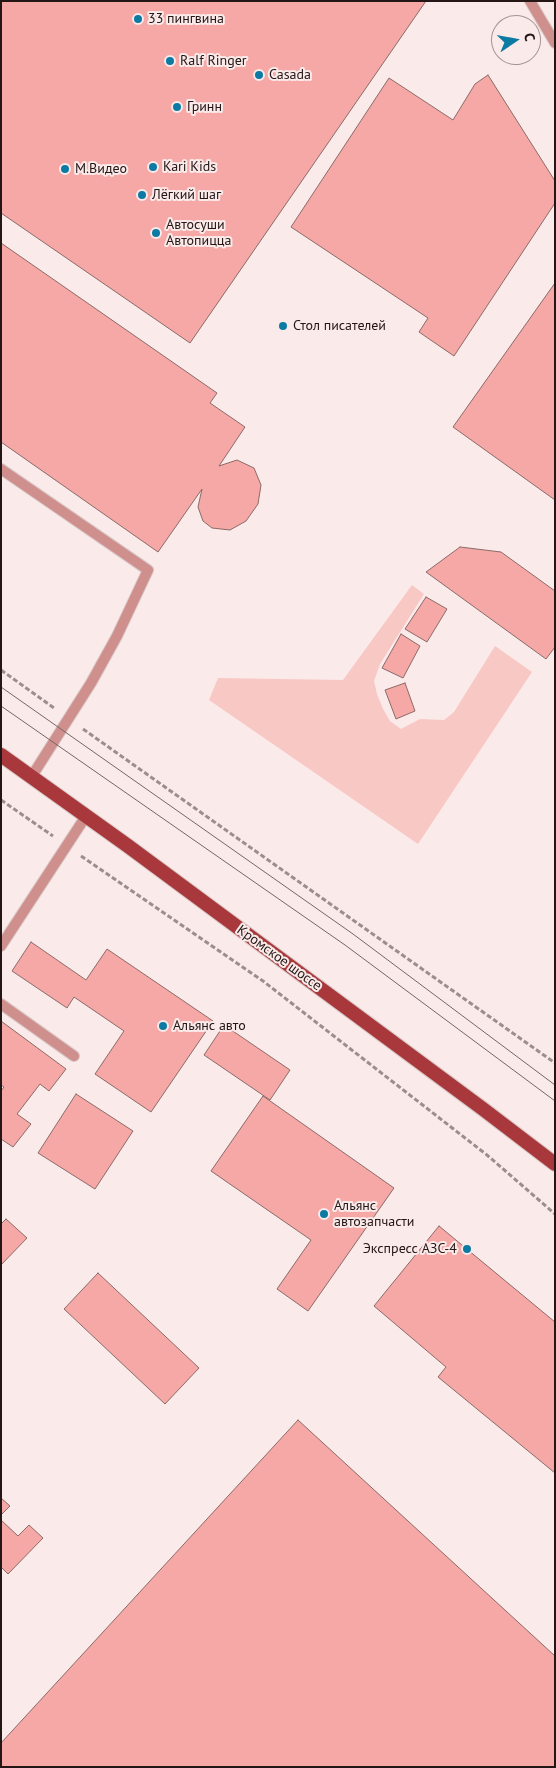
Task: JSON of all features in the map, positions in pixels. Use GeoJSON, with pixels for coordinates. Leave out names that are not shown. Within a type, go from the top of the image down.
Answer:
{"type":"FeatureCollection","features":[{"type":"Feature","properties":{"kind":"main road","name":"Кромское шоссе"},"geometry":{"type":"LineString","coordinates":[[1,755],[490,1114],[555,1164]]}},
{"type":"Feature","properties":{"kind":"lane"},"geometry":{"type":"LineString","coordinates":[[530,1],[555,43]]}},
{"type":"Feature","properties":{"kind":"lane"},"geometry":{"type":"LineString","coordinates":[[1,469],[148,570],[117,636],[91,684],[32,776]]}},
{"type":"Feature","properties":{"kind":"lane"},"geometry":{"type":"LineString","coordinates":[[1,946],[86,816]]}},
{"type":"Feature","properties":{"kind":"lane"},"geometry":{"type":"LineString","coordinates":[[1,1004],[74,1056]]}},
{"type":"Feature","properties":{"kind":"path"},"geometry":{"type":"LineString","coordinates":[[1,670],[555,1063]]}},
{"type":"Feature","properties":{"kind":"path"},"geometry":{"type":"LineString","coordinates":[[1,800],[264,982],[487,1154],[555,1214]]}},
{"type":"Feature","properties":{"kind":"shaded area"},"geometry":{"type":"Polygon","coordinates":[[[412,585],[424,594],[380,664],[374,681],[383,709],[390,721],[401,729],[420,719],[444,720],[454,712],[495,646],[532,672],[418,844],[209,700],[218,678],[343,680],[412,585]]]}},
{"type":"Feature","properties":{"kind":"building","name":"Гринн"},"geometry":{"type":"Polygon","coordinates":[[[1,1],[426,1],[190,343],[1,213],[1,1]]]}},
{"type":"Feature","properties":{"kind":"building"},"geometry":{"type":"Polygon","coordinates":[[[488,75],[555,181],[555,203],[454,356],[419,332],[428,318],[291,227],[389,78],[453,120],[475,84],[488,75]]]}},
{"type":"Feature","properties":{"kind":"building"},"geometry":{"type":"Polygon","coordinates":[[[1,243],[217,393],[210,403],[245,427],[219,466],[237,460],[254,468],[261,485],[258,504],[246,521],[230,530],[212,528],[203,521],[198,507],[202,489],[158,552],[1,442],[1,243]]]}},
{"type":"Feature","properties":{"kind":"building"},"geometry":{"type":"Polygon","coordinates":[[[555,283],[555,500],[453,427],[555,283]]]}},
{"type":"Feature","properties":{"kind":"building"},"geometry":{"type":"Polygon","coordinates":[[[460,547],[501,552],[555,591],[555,647],[546,659],[426,572],[460,547]]]}},
{"type":"Feature","properties":{"kind":"building"},"geometry":{"type":"Polygon","coordinates":[[[426,597],[447,609],[427,642],[405,629],[426,597]]]}},
{"type":"Feature","properties":{"kind":"building"},"geometry":{"type":"Polygon","coordinates":[[[401,634],[420,646],[403,678],[382,668],[401,634]]]}},
{"type":"Feature","properties":{"kind":"building"},"geometry":{"type":"Polygon","coordinates":[[[405,683],[415,711],[396,719],[385,690],[405,683]]]}},
{"type":"Feature","properties":{"kind":"building","name":"Альянс авто"},"geometry":{"type":"Polygon","coordinates":[[[31,942],[86,980],[107,949],[213,1021],[151,1112],[95,1074],[124,1031],[74,997],[67,1008],[12,971],[31,942]]]}},
{"type":"Feature","properties":{"kind":"building"},"geometry":{"type":"Polygon","coordinates":[[[1,1021],[66,1069],[49,1091],[40,1084],[17,1114],[31,1124],[13,1147],[1,1139],[1,1091],[4,1087],[1,1085],[1,1021]]]}},
{"type":"Feature","properties":{"kind":"building"},"geometry":{"type":"Polygon","coordinates":[[[224,1025],[290,1070],[270,1100],[204,1055],[224,1025]]]}},
{"type":"Feature","properties":{"kind":"building"},"geometry":{"type":"Polygon","coordinates":[[[76,1094],[133,1131],[95,1189],[38,1153],[76,1094]]]}},
{"type":"Feature","properties":{"kind":"building","name":"Альянс автозапчасти"},"geometry":{"type":"Polygon","coordinates":[[[263,1096],[394,1188],[308,1311],[277,1289],[311,1240],[211,1171],[263,1096]]]}},
{"type":"Feature","properties":{"kind":"building"},"geometry":{"type":"Polygon","coordinates":[[[6,1219],[27,1238],[1,1265],[1,1224],[6,1219]]]}},
{"type":"Feature","properties":{"kind":"building"},"geometry":{"type":"Polygon","coordinates":[[[439,1226],[555,1322],[555,1473],[438,1377],[446,1367],[374,1306],[439,1226]]]}},
{"type":"Feature","properties":{"kind":"building"},"geometry":{"type":"Polygon","coordinates":[[[98,1273],[199,1368],[165,1404],[64,1309],[98,1273]]]}},
{"type":"Feature","properties":{"kind":"building"},"geometry":{"type":"Polygon","coordinates":[[[298,1420],[555,1656],[555,1767],[1,1767],[1,1743],[298,1420]]]}},
{"type":"Feature","properties":{"kind":"building"},"geometry":{"type":"Polygon","coordinates":[[[1,1498],[10,1506],[1,1515],[1,1498]]]}},
{"type":"Feature","properties":{"kind":"building"},"geometry":{"type":"Polygon","coordinates":[[[1,1520],[18,1536],[29,1525],[43,1538],[8,1574],[1,1567],[1,1520]]]}},
{"type":"Feature","properties":{"kind":"tram line"},"geometry":{"type":"LineString","coordinates":[[1,687],[353,934],[555,1085]]}},
{"type":"Feature","properties":{"kind":"tram line"},"geometry":{"type":"LineString","coordinates":[[1,706],[345,945],[555,1101]]}},
{"type":"Feature","properties":{"kind":"place","name":"33 пингвина"},"geometry":{"type":"Point","coordinates":[138,19]}},
{"type":"Feature","properties":{"kind":"place","name":"Ralf Ringer"},"geometry":{"type":"Point","coordinates":[170,61]}},
{"type":"Feature","properties":{"kind":"place","name":"Casada"},"geometry":{"type":"Point","coordinates":[259,75]}},
{"type":"Feature","properties":{"kind":"place","name":"Гринн"},"geometry":{"type":"Point","coordinates":[177,107]}},
{"type":"Feature","properties":{"kind":"place","name":"Kari Kids"},"geometry":{"type":"Point","coordinates":[153,167]}},
{"type":"Feature","properties":{"kind":"place","name":"М.Видео"},"geometry":{"type":"Point","coordinates":[65,169]}},
{"type":"Feature","properties":{"kind":"place","name":"Лёгкий шаг"},"geometry":{"type":"Point","coordinates":[142,195]}},
{"type":"Feature","properties":{"kind":"place","name":"Автосуши Автопицца"},"geometry":{"type":"Point","coordinates":[156,233]}},
{"type":"Feature","properties":{"kind":"place","name":"Стол писателей"},"geometry":{"type":"Point","coordinates":[283,326]}},
{"type":"Feature","properties":{"kind":"place","name":"Альянс авто"},"geometry":{"type":"Point","coordinates":[163,1026]}},
{"type":"Feature","properties":{"kind":"place","name":"Альянс автозапчасти"},"geometry":{"type":"Point","coordinates":[324,1214]}},
{"type":"Feature","properties":{"kind":"place","name":"Экспресс АЗС-4"},"geometry":{"type":"Point","coordinates":[467,1249]}}]}
